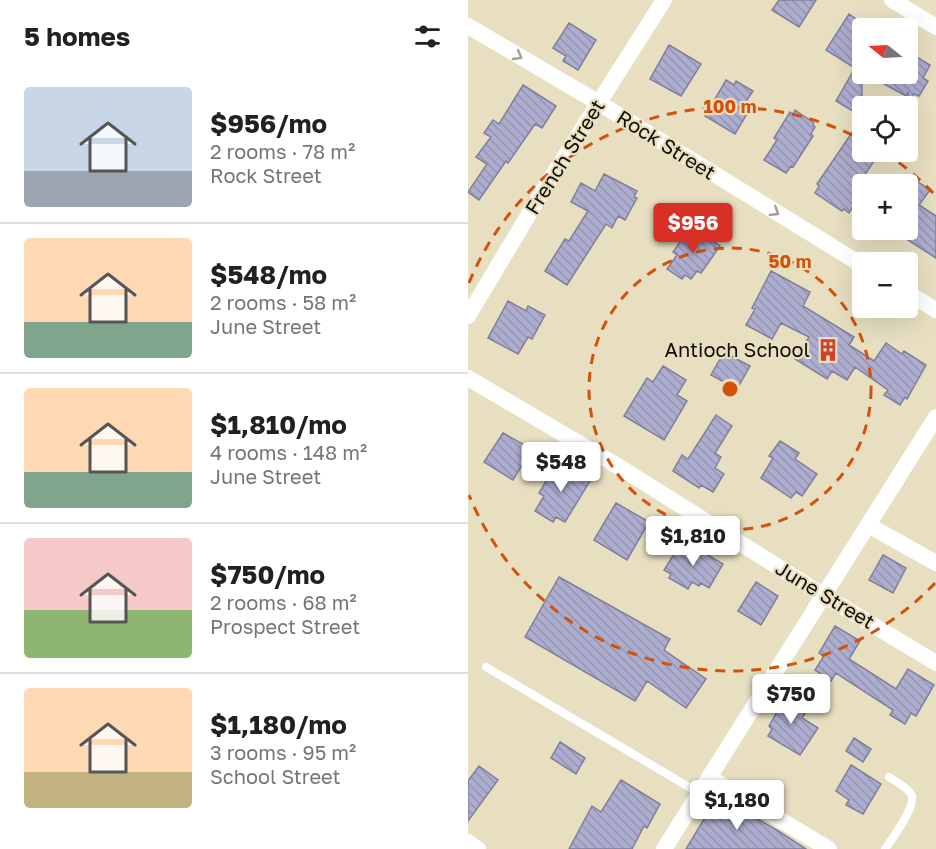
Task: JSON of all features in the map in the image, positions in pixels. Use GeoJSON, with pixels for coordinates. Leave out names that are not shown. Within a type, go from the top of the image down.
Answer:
{"type":"FeatureCollection","features":[{"type":"Feature","properties":{"kind":"street","name":"French Street"},"geometry":{"type":"LineString","coordinates":[[468,316],[541,194],[664,0]]}},
{"type":"Feature","properties":{"kind":"street"},"geometry":{"type":"LineString","coordinates":[[892,0],[936,27]]}},
{"type":"Feature","properties":{"kind":"street","name":"Rock Street"},"geometry":{"type":"LineString","coordinates":[[468,26],[599,103],[852,260]]}},
{"type":"Feature","properties":{"kind":"street"},"geometry":{"type":"LineString","coordinates":[[918,299],[936,310]]}},
{"type":"Feature","properties":{"kind":"street","name":"June Street"},"geometry":{"type":"LineString","coordinates":[[468,378],[621,468],[936,663]]}},
{"type":"Feature","properties":{"kind":"street"},"geometry":{"type":"LineString","coordinates":[[664,849],[936,417]]}},
{"type":"Feature","properties":{"kind":"street"},"geometry":{"type":"LineString","coordinates":[[868,525],[936,564]]}},
{"type":"Feature","properties":{"kind":"street"},"geometry":{"type":"LineString","coordinates":[[709,777],[829,849]]}},
{"type":"Feature","properties":{"kind":"street"},"geometry":{"type":"LineString","coordinates":[[468,842],[478,849]]}},
{"type":"Feature","properties":{"kind":"lane"},"geometry":{"type":"LineString","coordinates":[[486,667],[699,794]]}},
{"type":"Feature","properties":{"kind":"lane"},"geometry":{"type":"LineString","coordinates":[[885,849],[910,810],[912,801],[907,789],[889,777]]}},
{"type":"Feature","properties":{"kind":"building"},"geometry":{"type":"Polygon","coordinates":[[[779,0],[816,0],[799,27],[772,10],[779,0]]]}},
{"type":"Feature","properties":{"kind":"building"},"geometry":{"type":"Polygon","coordinates":[[[849,14],[855,18],[852,18],[852,66],[826,50],[849,14]]]}},
{"type":"Feature","properties":{"kind":"building"},"geometry":{"type":"Polygon","coordinates":[[[569,23],[596,40],[578,70],[563,61],[566,56],[553,48],[569,23]]]}},
{"type":"Feature","properties":{"kind":"building"},"geometry":{"type":"Polygon","coordinates":[[[669,45],[701,64],[681,96],[650,79],[669,45]]]}},
{"type":"Feature","properties":{"kind":"building"},"geometry":{"type":"Polygon","coordinates":[[[918,58],[930,65],[923,78],[928,81],[919,96],[914,94],[908,96],[908,92],[906,96],[884,84],[918,84],[918,58]]]}},
{"type":"Feature","properties":{"kind":"building"},"geometry":{"type":"Polygon","coordinates":[[[852,73],[852,84],[862,84],[862,96],[852,96],[852,111],[836,101],[852,73]]]}},
{"type":"Feature","properties":{"kind":"building"},"geometry":{"type":"Polygon","coordinates":[[[726,80],[734,85],[736,81],[753,91],[745,103],[751,107],[735,134],[705,116],[726,80]]]}},
{"type":"Feature","properties":{"kind":"building"},"geometry":{"type":"Polygon","coordinates":[[[523,85],[556,106],[542,128],[535,124],[479,200],[468,192],[487,164],[476,157],[491,137],[484,133],[493,120],[499,124],[523,85]]]}},
{"type":"Feature","properties":{"kind":"building"},"geometry":{"type":"Polygon","coordinates":[[[795,110],[814,123],[815,127],[811,134],[813,136],[793,167],[791,166],[786,173],[764,160],[777,140],[774,138],[790,112],[793,114],[795,110]]]}},
{"type":"Feature","properties":{"kind":"building"},"geometry":{"type":"Polygon","coordinates":[[[852,132],[852,162],[873,162],[865,174],[852,174],[852,208],[849,213],[844,209],[842,211],[815,193],[819,186],[817,184],[852,132]]]}},
{"type":"Feature","properties":{"kind":"building"},"geometry":{"type":"Polygon","coordinates":[[[604,174],[637,191],[634,197],[637,198],[625,220],[618,216],[612,228],[606,224],[567,285],[545,271],[565,239],[569,241],[588,211],[571,202],[581,183],[595,191],[604,174]]]}},
{"type":"Feature","properties":{"kind":"building"},"geometry":{"type":"Polygon","coordinates":[[[918,182],[930,190],[919,205],[936,216],[936,258],[908,240],[918,240],[918,182]]]}},
{"type":"Feature","properties":{"kind":"building"},"geometry":{"type":"Polygon","coordinates":[[[691,226],[720,246],[701,273],[697,271],[691,279],[685,275],[682,279],[667,269],[677,255],[673,252],[691,226]]]}},
{"type":"Feature","properties":{"kind":"building"},"geometry":{"type":"Polygon","coordinates":[[[771,271],[810,292],[803,306],[854,337],[849,345],[874,361],[886,343],[902,354],[904,351],[926,365],[907,399],[905,397],[900,405],[884,395],[888,390],[855,367],[847,380],[832,371],[827,379],[795,359],[809,337],[781,323],[772,339],[746,325],[771,271]]]}},
{"type":"Feature","properties":{"kind":"building"},"geometry":{"type":"Polygon","coordinates":[[[508,301],[526,311],[528,306],[545,315],[532,339],[528,337],[518,354],[488,338],[508,301]]]}},
{"type":"Feature","properties":{"kind":"building"},"geometry":{"type":"Polygon","coordinates":[[[724,352],[750,366],[737,389],[711,375],[724,352]]]}},
{"type":"Feature","properties":{"kind":"building"},"geometry":{"type":"Polygon","coordinates":[[[663,366],[686,380],[677,395],[687,401],[664,440],[624,416],[647,378],[653,382],[663,366]]]}},
{"type":"Feature","properties":{"kind":"building"},"geometry":{"type":"Polygon","coordinates":[[[716,415],[732,426],[715,453],[721,457],[715,468],[724,474],[713,492],[701,485],[699,488],[673,471],[682,455],[688,459],[716,415]]]}},
{"type":"Feature","properties":{"kind":"building"},"geometry":{"type":"Polygon","coordinates":[[[503,433],[532,449],[513,480],[484,462],[503,433]]]}},
{"type":"Feature","properties":{"kind":"building"},"geometry":{"type":"Polygon","coordinates":[[[780,441],[799,453],[795,459],[817,474],[802,496],[796,492],[791,498],[761,478],[773,458],[769,456],[780,441]]]}},
{"type":"Feature","properties":{"kind":"building"},"geometry":{"type":"Polygon","coordinates":[[[558,461],[590,481],[565,522],[556,517],[553,522],[535,511],[544,496],[539,493],[558,461]]]}},
{"type":"Feature","properties":{"kind":"building"},"geometry":{"type":"Polygon","coordinates":[[[616,503],[649,522],[627,560],[594,540],[616,503]]]}},
{"type":"Feature","properties":{"kind":"building"},"geometry":{"type":"Polygon","coordinates":[[[683,540],[723,564],[709,588],[701,583],[699,586],[692,582],[688,589],[669,578],[671,574],[664,570],[683,540]]]}},
{"type":"Feature","properties":{"kind":"building"},"geometry":{"type":"Polygon","coordinates":[[[883,555],[906,568],[893,593],[869,580],[883,555]]]}},
{"type":"Feature","properties":{"kind":"building"},"geometry":{"type":"Polygon","coordinates":[[[559,577],[670,639],[664,650],[706,679],[686,708],[647,681],[635,701],[525,637],[559,577]]]}},
{"type":"Feature","properties":{"kind":"building"},"geometry":{"type":"Polygon","coordinates":[[[756,582],[778,596],[761,625],[738,611],[756,582]]]}},
{"type":"Feature","properties":{"kind":"building"},"geometry":{"type":"Polygon","coordinates":[[[835,626],[860,641],[849,659],[896,689],[908,669],[934,685],[916,716],[911,713],[905,724],[890,715],[893,710],[836,673],[831,681],[815,670],[824,656],[819,653],[835,626]]]}},
{"type":"Feature","properties":{"kind":"building"},"geometry":{"type":"Polygon","coordinates":[[[781,693],[808,709],[802,718],[818,728],[800,755],[768,736],[772,729],[769,726],[779,708],[774,705],[781,693]]]}},
{"type":"Feature","properties":{"kind":"building"},"geometry":{"type":"Polygon","coordinates":[[[854,738],[871,749],[863,762],[846,751],[854,738]]]}},
{"type":"Feature","properties":{"kind":"building"},"geometry":{"type":"Polygon","coordinates":[[[560,742],[585,758],[576,774],[551,758],[560,742]]]}},
{"type":"Feature","properties":{"kind":"building"},"geometry":{"type":"Polygon","coordinates":[[[851,765],[881,784],[863,814],[846,805],[849,800],[836,791],[851,765]]]}},
{"type":"Feature","properties":{"kind":"building"},"geometry":{"type":"Polygon","coordinates":[[[479,766],[498,780],[468,821],[468,781],[479,766]]]}},
{"type":"Feature","properties":{"kind":"building"},"geometry":{"type":"Polygon","coordinates":[[[621,780],[660,804],[647,828],[644,826],[632,849],[569,849],[592,806],[601,812],[621,780]]]}},
{"type":"Feature","properties":{"kind":"building"},"geometry":{"type":"Polygon","coordinates":[[[718,796],[780,832],[806,849],[686,849],[718,796]]]}},
{"type":"Feature","properties":{"kind":"place","name":"Antioch School"},"geometry":{"type":"Point","coordinates":[828,350]}}]}
